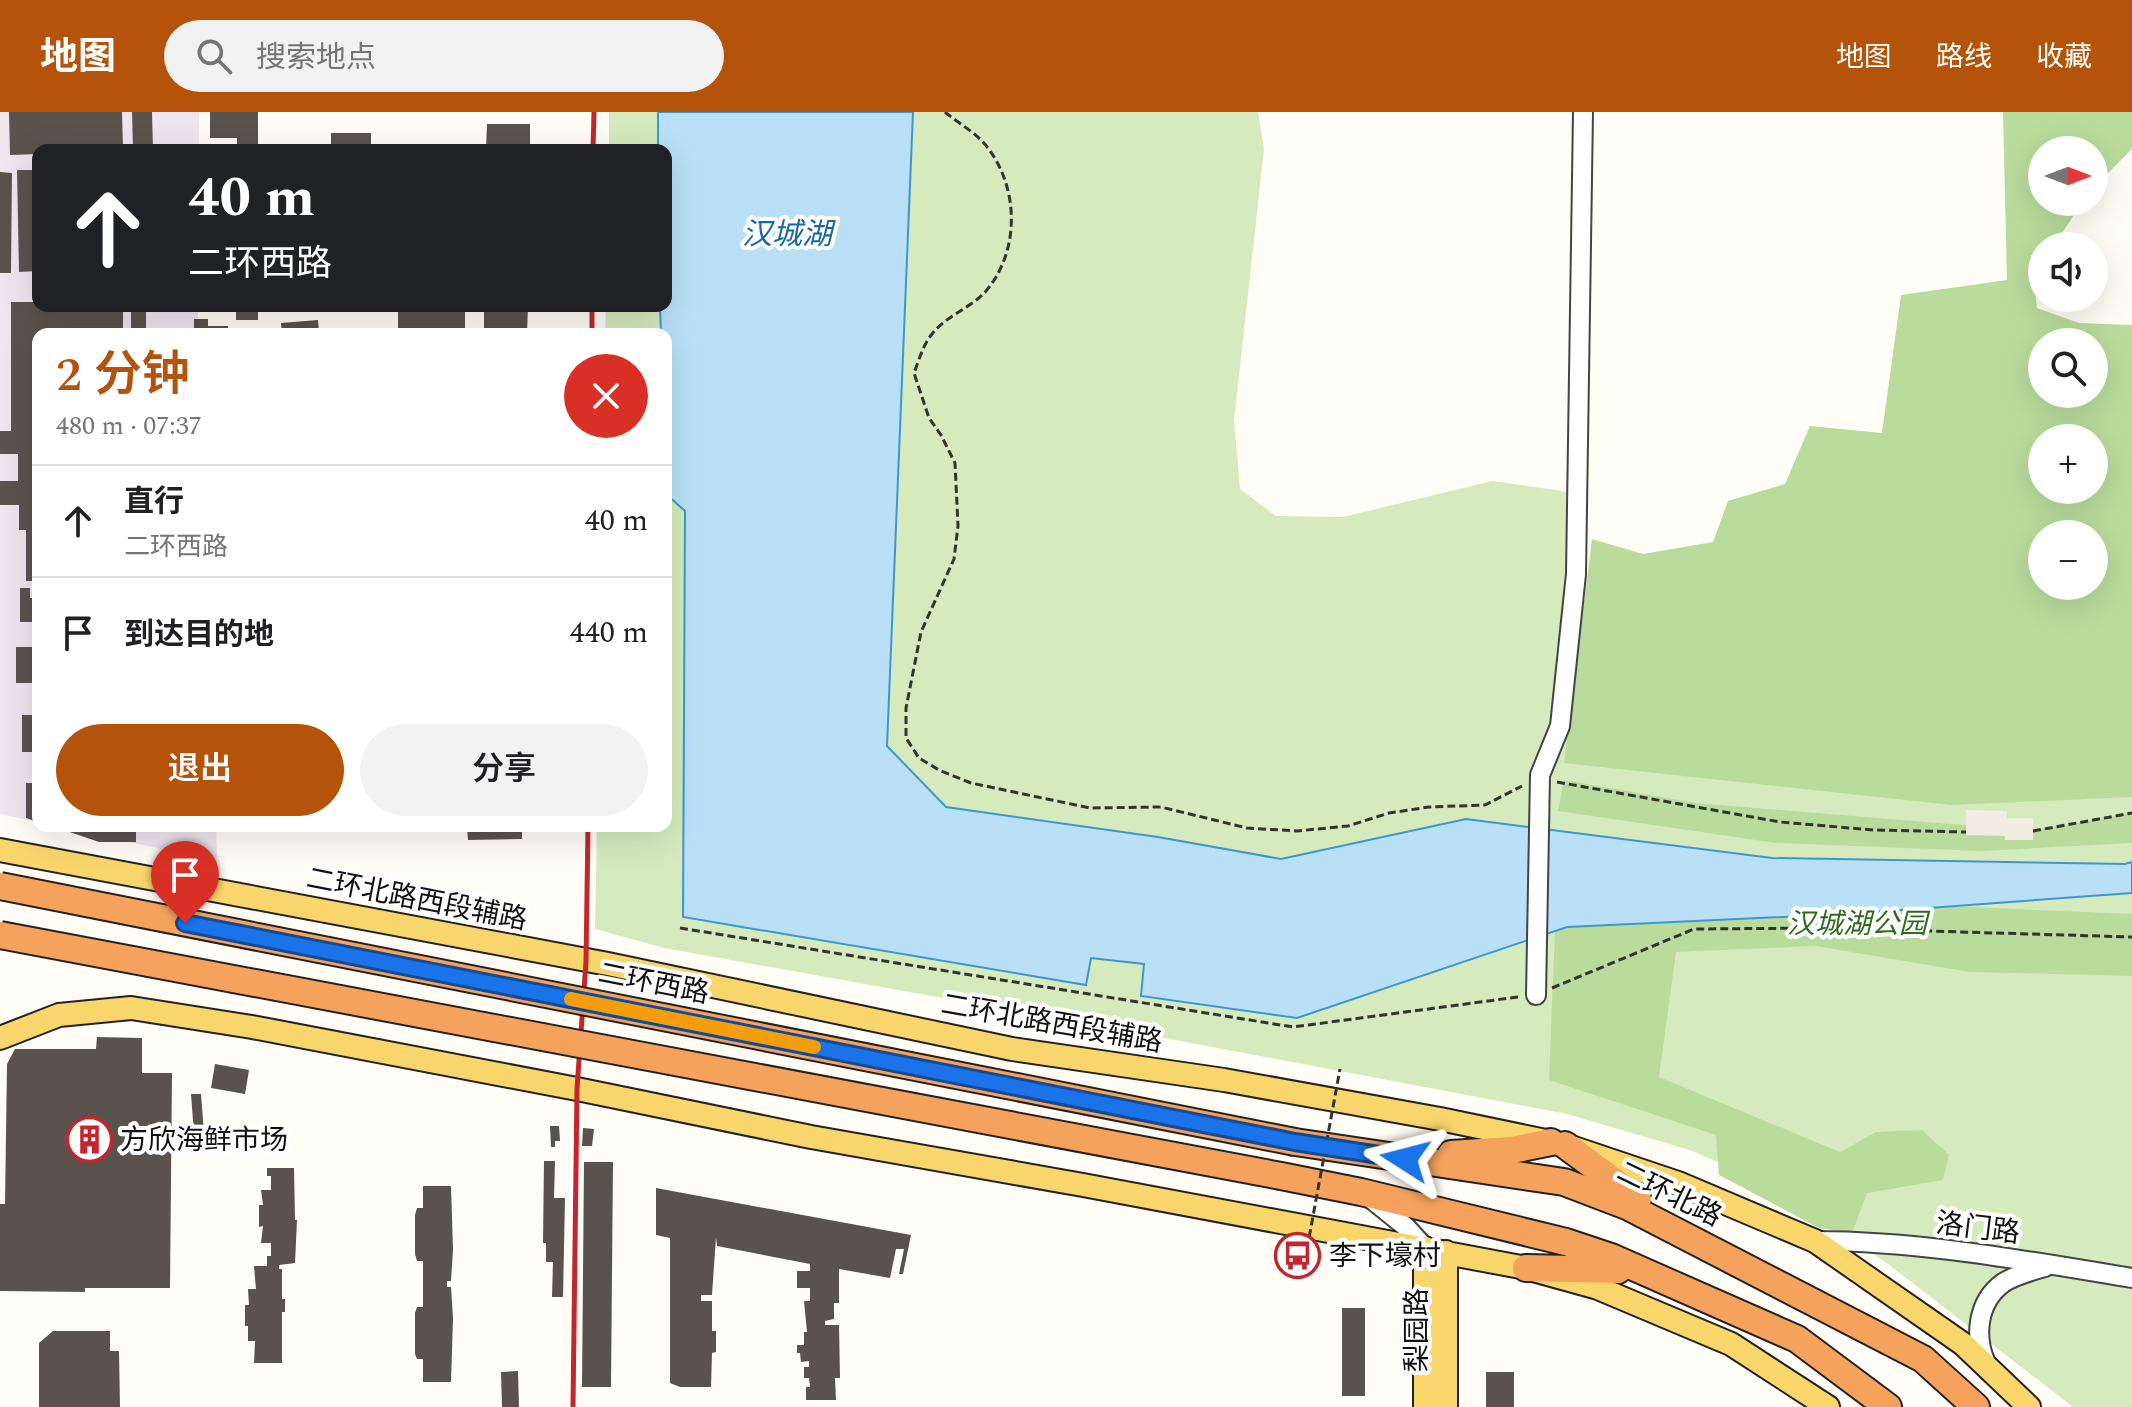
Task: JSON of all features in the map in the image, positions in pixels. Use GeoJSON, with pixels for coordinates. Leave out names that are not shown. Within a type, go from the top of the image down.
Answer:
{"type":"FeatureCollection","features":[{"type":"Feature","properties":{"kind":"highway","name":"二环西路"},"geometry":{"type":"LineString","coordinates":[[0,886],[1295,1142]]}},
{"type":"Feature","properties":{"kind":"highway"},"geometry":{"type":"LineString","coordinates":[[0,935],[1281,1176],[1361,1192],[1566,1242],[1611,1257],[1797,1339],[1888,1407]]}},
{"type":"Feature","properties":{"kind":"highway","name":"二环北路"},"geometry":{"type":"LineString","coordinates":[[1295,1142],[1564,1182],[1627,1206],[1923,1359],[1976,1407]]}},
{"type":"Feature","properties":{"kind":"highway"},"geometry":{"type":"LineString","coordinates":[[1405,1159],[1558,1143],[1689,1237]]}},
{"type":"Feature","properties":{"kind":"highway"},"geometry":{"type":"LineString","coordinates":[[1526,1268],[1600,1268],[1653,1277]]}},
{"type":"Feature","properties":{"kind":"main road","name":"二环北路西段辅路"},"geometry":{"type":"LineString","coordinates":[[0,850],[608,964],[1012,1049],[1239,1083],[1558,1143],[1678,1183],[1815,1241],[1963,1344],[2029,1407]]}},
{"type":"Feature","properties":{"kind":"main road"},"geometry":{"type":"LineString","coordinates":[[0,1038],[59,1015],[131,1008],[252,1027],[811,1137],[1526,1268],[1598,1288],[1731,1344],[1828,1407]]}},
{"type":"Feature","properties":{"kind":"main road","name":"梨园路"},"geometry":{"type":"LineString","coordinates":[[1425,1407],[1436,1250]]}},
{"type":"Feature","properties":{"kind":"main road","name":"梨园路"},"geometry":{"type":"LineString","coordinates":[[1436,1250],[1446,1407]]}},
{"type":"Feature","properties":{"kind":"street"},"geometry":{"type":"LineString","coordinates":[[1536,995],[1541,783],[1560,726],[1576,574],[1583,112]]}},
{"type":"Feature","properties":{"kind":"street"},"geometry":{"type":"LineString","coordinates":[[1361,1192],[1436,1250]]}},
{"type":"Feature","properties":{"kind":"street","name":"洛门路"},"geometry":{"type":"LineString","coordinates":[[1815,1241],[1869,1241],[2132,1278]]}},
{"type":"Feature","properties":{"kind":"street"},"geometry":{"type":"LineString","coordinates":[[1989,1369],[1979,1347],[1983,1308],[2003,1283],[2051,1265]]}},
{"type":"Feature","properties":{"kind":"path"},"geometry":{"type":"LineString","coordinates":[[945,112],[986,145],[994,157],[1010,190],[1011,218],[1009,243],[998,274],[984,294],[932,333],[914,373],[929,418],[955,463],[958,526],[954,559],[921,632],[906,708],[906,738],[919,758],[971,783],[1090,808],[1161,807],[1247,828],[1297,831],[1348,826],[1389,813],[1429,807],[1485,805],[1516,790],[1541,783],[1780,822],[1874,830],[1966,832]]}},
{"type":"Feature","properties":{"kind":"path"},"geometry":{"type":"LineString","coordinates":[[2033,831],[2132,813]]}},
{"type":"Feature","properties":{"kind":"path"},"geometry":{"type":"LineString","coordinates":[[680,928],[1293,1027],[1536,995],[1694,929],[1826,928],[2132,937]]}},
{"type":"Feature","properties":{"kind":"path"},"geometry":{"type":"LineString","coordinates":[[1307,1249],[1340,1069]]}},
{"type":"Feature","properties":{"kind":"shaded area"},"geometry":{"type":"Polygon","coordinates":[[[0,112],[199,112],[199,144],[32,144],[32,312],[198,312],[198,328],[32,328],[32,821],[0,814],[0,112]]]}},
{"type":"Feature","properties":{"kind":"shaded area"},"geometry":{"type":"Polygon","coordinates":[[[1966,810],[2007,811],[2007,818],[2033,818],[2033,840],[1966,835],[1966,810]]]}},
{"type":"Feature","properties":{"kind":"shaded area"},"geometry":{"type":"Polygon","coordinates":[[[83,832],[216,832],[217,861],[83,832]]]}},
{"type":"Feature","properties":{"kind":"green space","name":"汉城湖公园"},"geometry":{"type":"Polygon","coordinates":[[[609,112],[1258,112],[1264,149],[1234,421],[1240,489],[1276,516],[1343,517],[1492,481],[1583,494],[1581,609],[2132,682],[2132,1407],[2073,1407],[1888,1264],[1775,1187],[1690,1150],[1567,1114],[664,948],[595,929],[597,832],[672,832],[672,328],[605,328],[606,312],[672,312],[672,144],[609,144],[609,112]]]}},
{"type":"Feature","properties":{"kind":"green space"},"geometry":{"type":"Polygon","coordinates":[[[2003,112],[2132,112],[2132,149],[2108,173],[2108,136],[2028,136],[2028,216],[2073,216],[2063,232],[2028,232],[2028,312],[2048,312],[2079,323],[2132,325],[2132,797],[1952,805],[1564,763],[1592,539],[1643,554],[1713,542],[1728,501],[1785,484],[1810,426],[1882,433],[1901,295],[2007,280],[2003,112]]]}},
{"type":"Feature","properties":{"kind":"green space"},"geometry":{"type":"Polygon","coordinates":[[[1564,780],[1695,803],[2034,831],[2132,813],[2132,843],[1982,851],[1776,843],[1558,811],[1564,780]]]}},
{"type":"Feature","properties":{"kind":"green space"},"geometry":{"type":"Polygon","coordinates":[[[1673,894],[2132,914],[2132,976],[1970,972],[1816,946],[1676,952],[1659,1077],[1840,1152],[1876,1132],[1922,1130],[1949,1155],[1943,1180],[1867,1193],[1852,1233],[1819,1228],[1719,1175],[1716,1135],[1549,1080],[1555,931],[1673,894]]]}},
{"type":"Feature","properties":{"kind":"water","name":"汉城湖"},"geometry":{"type":"Polygon","coordinates":[[[658,112],[913,112],[887,746],[946,807],[1158,837],[1281,859],[1466,819],[1772,858],[2132,862],[2132,893],[1847,914],[1567,927],[1297,1018],[1141,996],[1144,964],[1091,958],[1086,985],[683,917],[685,511],[672,499],[672,328],[661,328],[660,312],[672,312],[672,144],[658,144],[658,112]]]}},
{"type":"Feature","properties":{"kind":"building"},"geometry":{"type":"Polygon","coordinates":[[[9,112],[122,112],[123,144],[32,144],[32,154],[10,155],[9,112]]]}},
{"type":"Feature","properties":{"kind":"building"},"geometry":{"type":"Polygon","coordinates":[[[132,112],[152,112],[153,144],[133,144],[132,112]]]}},
{"type":"Feature","properties":{"kind":"building"},"geometry":{"type":"Polygon","coordinates":[[[210,112],[258,112],[258,144],[237,144],[237,138],[210,138],[210,112]]]}},
{"type":"Feature","properties":{"kind":"building"},"geometry":{"type":"Polygon","coordinates":[[[487,124],[530,124],[530,144],[486,144],[487,124]]]}},
{"type":"Feature","properties":{"kind":"building"},"geometry":{"type":"Polygon","coordinates":[[[331,133],[371,133],[371,144],[331,144],[331,133]]]}},
{"type":"Feature","properties":{"kind":"building"},"geometry":{"type":"Polygon","coordinates":[[[17,170],[32,170],[32,271],[19,272],[17,170]]]}},
{"type":"Feature","properties":{"kind":"building"},"geometry":{"type":"Polygon","coordinates":[[[0,172],[12,173],[11,273],[0,273],[0,172]]]}},
{"type":"Feature","properties":{"kind":"building"},"geometry":{"type":"Polygon","coordinates":[[[11,302],[32,302],[32,312],[123,312],[123,328],[32,328],[32,581],[26,581],[26,530],[19,530],[19,505],[0,505],[0,481],[18,481],[18,454],[0,454],[0,431],[11,431],[11,302]]]}},
{"type":"Feature","properties":{"kind":"building"},"geometry":{"type":"Polygon","coordinates":[[[131,312],[146,312],[146,328],[131,328],[131,312]]]}},
{"type":"Feature","properties":{"kind":"building"},"geometry":{"type":"Polygon","coordinates":[[[236,312],[258,312],[258,320],[236,320],[236,312]]]}},
{"type":"Feature","properties":{"kind":"building"},"geometry":{"type":"Polygon","coordinates":[[[398,312],[465,312],[465,328],[398,328],[398,312]]]}},
{"type":"Feature","properties":{"kind":"building"},"geometry":{"type":"Polygon","coordinates":[[[484,312],[528,312],[527,328],[484,328],[484,312]]]}},
{"type":"Feature","properties":{"kind":"building"},"geometry":{"type":"Polygon","coordinates":[[[194,319],[208,319],[208,326],[228,326],[228,328],[194,328],[194,319]]]}},
{"type":"Feature","properties":{"kind":"building"},"geometry":{"type":"Polygon","coordinates":[[[318,320],[319,328],[281,328],[281,323],[318,320]]]}},
{"type":"Feature","properties":{"kind":"building"},"geometry":{"type":"Polygon","coordinates":[[[20,588],[30,588],[32,622],[20,622],[20,588]]]}},
{"type":"Feature","properties":{"kind":"building"},"geometry":{"type":"Polygon","coordinates":[[[16,647],[32,647],[32,683],[16,683],[16,647]]]}},
{"type":"Feature","properties":{"kind":"building"},"geometry":{"type":"Polygon","coordinates":[[[22,715],[32,715],[32,752],[22,752],[22,715]]]}},
{"type":"Feature","properties":{"kind":"building"},"geometry":{"type":"Polygon","coordinates":[[[26,783],[32,783],[32,820],[26,818],[26,783]]]}},
{"type":"Feature","properties":{"kind":"building"},"geometry":{"type":"Polygon","coordinates":[[[70,832],[136,832],[136,842],[99,842],[70,832]]]}},
{"type":"Feature","properties":{"kind":"building"},"geometry":{"type":"Polygon","coordinates":[[[467,832],[522,832],[522,839],[468,840],[467,832]]]}},
{"type":"Feature","properties":{"kind":"building","name":"方欣海鲜市场"},"geometry":{"type":"Polygon","coordinates":[[[97,1037],[142,1038],[142,1073],[172,1073],[170,1288],[85,1288],[85,1292],[0,1291],[0,1204],[5,1204],[7,1064],[15,1049],[96,1049],[97,1037]]]}},
{"type":"Feature","properties":{"kind":"building"},"geometry":{"type":"Polygon","coordinates":[[[215,1064],[249,1070],[245,1094],[211,1088],[215,1064]]]}},
{"type":"Feature","properties":{"kind":"building"},"geometry":{"type":"Polygon","coordinates":[[[191,1094],[201,1094],[204,1133],[194,1134],[191,1094]]]}},
{"type":"Feature","properties":{"kind":"building"},"geometry":{"type":"Polygon","coordinates":[[[550,1126],[559,1126],[560,1141],[555,1141],[555,1147],[551,1147],[550,1126]]]}},
{"type":"Feature","properties":{"kind":"building"},"geometry":{"type":"Polygon","coordinates":[[[583,1128],[594,1129],[592,1146],[582,1146],[583,1128]]]}},
{"type":"Feature","properties":{"kind":"building"},"geometry":{"type":"Polygon","coordinates":[[[544,1161],[555,1161],[554,1198],[565,1198],[563,1297],[552,1297],[553,1262],[546,1262],[546,1243],[543,1243],[544,1161]]]}},
{"type":"Feature","properties":{"kind":"building"},"geometry":{"type":"Polygon","coordinates":[[[584,1162],[613,1162],[611,1387],[582,1387],[584,1162]]]}},
{"type":"Feature","properties":{"kind":"building"},"geometry":{"type":"Polygon","coordinates":[[[267,1168],[294,1168],[297,1220],[295,1263],[279,1265],[282,1269],[282,1299],[285,1299],[282,1363],[254,1363],[255,1341],[248,1341],[248,1326],[245,1326],[248,1289],[256,1289],[254,1266],[267,1266],[267,1256],[271,1256],[271,1243],[261,1243],[263,1226],[259,1227],[259,1205],[263,1205],[261,1190],[271,1190],[271,1176],[267,1176],[267,1168]]]}},
{"type":"Feature","properties":{"kind":"building"},"geometry":{"type":"Polygon","coordinates":[[[423,1186],[451,1186],[453,1250],[451,1281],[447,1281],[447,1287],[451,1287],[453,1318],[451,1382],[423,1382],[423,1359],[417,1359],[415,1354],[415,1313],[417,1307],[423,1307],[423,1261],[417,1261],[415,1254],[415,1215],[417,1208],[423,1208],[423,1186]]]}},
{"type":"Feature","properties":{"kind":"building"},"geometry":{"type":"Polygon","coordinates":[[[656,1188],[911,1235],[903,1274],[899,1274],[904,1249],[896,1249],[890,1278],[839,1269],[839,1303],[834,1303],[834,1319],[825,1321],[825,1325],[839,1325],[840,1378],[835,1378],[836,1400],[806,1400],[806,1387],[810,1387],[809,1378],[804,1378],[804,1367],[809,1367],[809,1361],[801,1362],[800,1353],[797,1353],[797,1345],[804,1345],[804,1332],[807,1332],[804,1301],[810,1301],[810,1288],[797,1288],[797,1271],[810,1271],[810,1264],[717,1246],[716,1237],[712,1295],[701,1295],[701,1301],[712,1301],[712,1331],[716,1331],[711,1387],[680,1387],[670,1383],[670,1238],[656,1235],[656,1188]]]}},
{"type":"Feature","properties":{"kind":"building"},"geometry":{"type":"Polygon","coordinates":[[[1342,1308],[1365,1308],[1365,1396],[1342,1396],[1342,1308]]]}},
{"type":"Feature","properties":{"kind":"building"},"geometry":{"type":"Polygon","coordinates":[[[53,1331],[110,1331],[110,1351],[119,1351],[120,1407],[39,1407],[39,1343],[53,1331]]]}},
{"type":"Feature","properties":{"kind":"building"},"geometry":{"type":"Polygon","coordinates":[[[518,1371],[519,1407],[502,1407],[501,1372],[518,1371]]]}},
{"type":"Feature","properties":{"kind":"building"},"geometry":{"type":"Polygon","coordinates":[[[1486,1372],[1514,1372],[1514,1407],[1486,1407],[1486,1372]]]}},
{"type":"Feature","properties":{"kind":"railway"},"geometry":{"type":"LineString","coordinates":[[593,144],[594,112]]}},
{"type":"Feature","properties":{"kind":"railway"},"geometry":{"type":"LineString","coordinates":[[592,312],[592,328]]}},
{"type":"Feature","properties":{"kind":"railway"},"geometry":{"type":"LineString","coordinates":[[573,1407],[577,1089],[586,962],[588,832]]}},
{"type":"Feature","properties":{"kind":"slow traffic"},"geometry":{"type":"LineString","coordinates":[[571,999],[814,1047]]}},
{"type":"Feature","properties":{"kind":"place","name":"方欣海鲜市场"},"geometry":{"type":"Point","coordinates":[89,1139]}},
{"type":"Feature","properties":{"kind":"place","name":"李下壕村"},"geometry":{"type":"Point","coordinates":[1298,1255]}},
{"type":"Feature","properties":{"kind":"route"},"geometry":{"type":"LineString","coordinates":[[185,923],[1295,1142],[1405,1159]]}}]}
